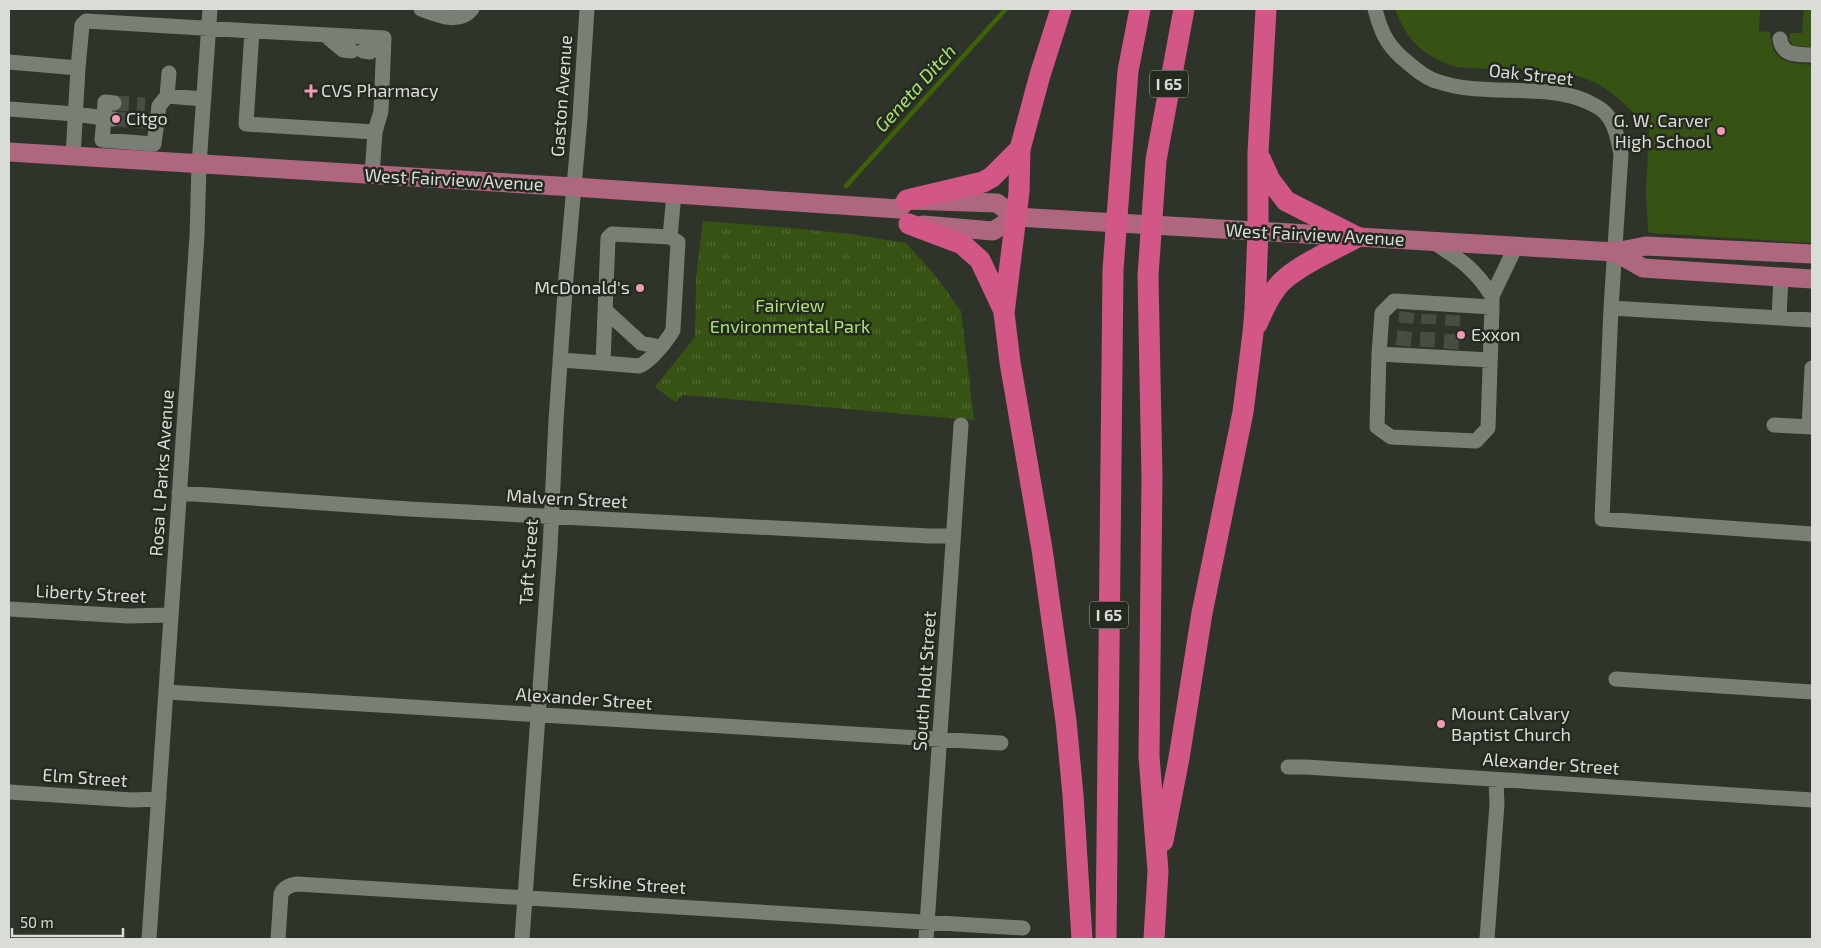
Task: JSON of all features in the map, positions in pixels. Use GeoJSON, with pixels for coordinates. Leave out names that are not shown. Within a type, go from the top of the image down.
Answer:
{"type":"FeatureCollection","features":[{"type":"Feature","properties":{"kind":"highway"},"geometry":{"type":"LineString","coordinates":[[1061,9],[1040,75],[1020,149],[1019,192],[1004,313],[1010,362],[1042,549],[1066,721],[1073,795],[1082,939]]}},
{"type":"Feature","properties":{"kind":"highway","name":"I 65"},"geometry":{"type":"LineString","coordinates":[[1106,939],[1112,290],[1128,71],[1140,9]]}},
{"type":"Feature","properties":{"kind":"highway","name":"I 65"},"geometry":{"type":"LineString","coordinates":[[1154,939],[1158,871],[1149,756],[1152,477],[1150,325],[1147,293],[1156,160],[1184,9]]}},
{"type":"Feature","properties":{"kind":"highway"},"geometry":{"type":"LineString","coordinates":[[1158,871],[1179,758],[1202,613],[1243,412],[1255,309],[1258,232],[1258,152],[1266,9]]}},
{"type":"Feature","properties":{"kind":"highway"},"geometry":{"type":"LineString","coordinates":[[905,211],[983,182],[992,177],[1020,149]]}},
{"type":"Feature","properties":{"kind":"highway"},"geometry":{"type":"LineString","coordinates":[[1258,152],[1270,180],[1286,201],[1357,237]]}},
{"type":"Feature","properties":{"kind":"highway"},"geometry":{"type":"LineString","coordinates":[[905,211],[962,244],[980,260],[1004,313]]}},
{"type":"Feature","properties":{"kind":"highway"},"geometry":{"type":"LineString","coordinates":[[1252,333],[1267,304],[1284,279],[1300,268],[1357,237]]}},
{"type":"Feature","properties":{"kind":"main road","name":"West Fairview Avenue"},"geometry":{"type":"LineString","coordinates":[[9,152],[199,165],[574,186],[905,211],[993,231],[1015,217]]}},
{"type":"Feature","properties":{"kind":"main road","name":"West Fairview Avenue"},"geometry":{"type":"LineString","coordinates":[[905,211],[997,203],[1015,217],[1615,252],[1646,246],[1812,254]]}},
{"type":"Feature","properties":{"kind":"main road","name":"West Fairview Avenue"},"geometry":{"type":"LineString","coordinates":[[1615,252],[1643,268],[1812,280]]}},
{"type":"Feature","properties":{"kind":"street","name":"Rosa L Parks Avenue"},"geometry":{"type":"LineString","coordinates":[[149,939],[197,236],[199,165],[210,9]]}},
{"type":"Feature","properties":{"kind":"street"},"geometry":{"type":"LineString","coordinates":[[421,9],[454,18],[468,14],[472,9]]}},
{"type":"Feature","properties":{"kind":"street","name":"Gaston Avenue"},"geometry":{"type":"LineString","coordinates":[[574,186],[586,9]]}},
{"type":"Feature","properties":{"kind":"street","name":"Oak Street"},"geometry":{"type":"LineString","coordinates":[[1375,9],[1380,28],[1393,51],[1434,81],[1463,87],[1562,93],[1587,101],[1607,114],[1616,132],[1621,154],[1602,519],[1812,534]]}},
{"type":"Feature","properties":{"kind":"street"},"geometry":{"type":"LineString","coordinates":[[73,157],[82,25],[86,21],[384,38]]}},
{"type":"Feature","properties":{"kind":"street"},"geometry":{"type":"LineString","coordinates":[[252,31],[246,124],[375,132]]}},
{"type":"Feature","properties":{"kind":"street"},"geometry":{"type":"LineString","coordinates":[[325,35],[343,50],[370,52],[384,38]]}},
{"type":"Feature","properties":{"kind":"street"},"geometry":{"type":"LineString","coordinates":[[372,175],[375,132],[381,111],[384,38]]}},
{"type":"Feature","properties":{"kind":"street"},"geometry":{"type":"LineString","coordinates":[[1780,39],[1781,46],[1785,52],[1812,55]]}},
{"type":"Feature","properties":{"kind":"street"},"geometry":{"type":"LineString","coordinates":[[9,62],[78,68]]}},
{"type":"Feature","properties":{"kind":"street"},"geometry":{"type":"LineString","coordinates":[[114,103],[105,102],[108,118],[102,140],[154,144],[151,121],[169,73]]}},
{"type":"Feature","properties":{"kind":"street"},"geometry":{"type":"LineString","coordinates":[[157,102],[204,99]]}},
{"type":"Feature","properties":{"kind":"street"},"geometry":{"type":"LineString","coordinates":[[9,109],[108,118]]}},
{"type":"Feature","properties":{"kind":"street","name":"Taft Street"},"geometry":{"type":"LineString","coordinates":[[522,939],[560,360],[574,186]]}},
{"type":"Feature","properties":{"kind":"street"},"geometry":{"type":"LineString","coordinates":[[670,237],[674,194]]}},
{"type":"Feature","properties":{"kind":"street"},"geometry":{"type":"LineString","coordinates":[[560,360],[639,366],[660,347],[673,330],[678,242],[670,237],[612,234],[608,238],[603,363]]}},
{"type":"Feature","properties":{"kind":"street"},"geometry":{"type":"LineString","coordinates":[[1433,242],[1465,263],[1481,279],[1492,302]]}},
{"type":"Feature","properties":{"kind":"street"},"geometry":{"type":"LineString","coordinates":[[1492,302],[1454,310],[1407,307],[1394,301],[1382,313],[1377,427],[1391,437],[1476,440],[1488,428],[1492,302],[1516,246]]}},
{"type":"Feature","properties":{"kind":"street"},"geometry":{"type":"LineString","coordinates":[[1779,318],[1781,277]]}},
{"type":"Feature","properties":{"kind":"street"},"geometry":{"type":"LineString","coordinates":[[1612,308],[1812,320]]}},
{"type":"Feature","properties":{"kind":"street"},"geometry":{"type":"LineString","coordinates":[[605,310],[641,344],[660,347]]}},
{"type":"Feature","properties":{"kind":"street"},"geometry":{"type":"LineString","coordinates":[[1379,354],[1403,351],[1426,352],[1490,360]]}},
{"type":"Feature","properties":{"kind":"street"},"geometry":{"type":"LineString","coordinates":[[1774,425],[1810,427],[1812,368]]}},
{"type":"Feature","properties":{"kind":"street","name":"South Holt Street"},"geometry":{"type":"LineString","coordinates":[[926,939],[961,425]]}},
{"type":"Feature","properties":{"kind":"street","name":"Malvern Street"},"geometry":{"type":"LineString","coordinates":[[179,493],[551,517],[953,536]]}},
{"type":"Feature","properties":{"kind":"street","name":"Liberty Street"},"geometry":{"type":"LineString","coordinates":[[9,609],[128,616],[171,615]]}},
{"type":"Feature","properties":{"kind":"street"},"geometry":{"type":"LineString","coordinates":[[1616,679],[1812,692]]}},
{"type":"Feature","properties":{"kind":"street","name":"Alexander Street"},"geometry":{"type":"LineString","coordinates":[[166,692],[1001,744]]}},
{"type":"Feature","properties":{"kind":"street","name":"Alexander Street"},"geometry":{"type":"LineString","coordinates":[[1288,767],[1812,800]]}},
{"type":"Feature","properties":{"kind":"street"},"geometry":{"type":"LineString","coordinates":[[1487,939],[1497,804],[1496,780]]}},
{"type":"Feature","properties":{"kind":"street","name":"Elm Street"},"geometry":{"type":"LineString","coordinates":[[9,792],[132,800],[159,799]]}},
{"type":"Feature","properties":{"kind":"street","name":"Erskine Street"},"geometry":{"type":"LineString","coordinates":[[278,939],[281,894],[290,885],[297,884],[1023,928]]}},
{"type":"Feature","properties":{"kind":"green space","name":"G. W. Carver High School"},"geometry":{"type":"Polygon","coordinates":[[[1395,9],[1760,9],[1759,31],[1770,32],[1771,42],[1777,55],[1788,62],[1812,65],[1812,243],[1648,232],[1646,192],[1649,128],[1622,102],[1605,88],[1570,74],[1456,67],[1444,63],[1425,52],[1411,39],[1395,9]]]}},
{"type":"Feature","properties":{"kind":"green space"},"geometry":{"type":"Polygon","coordinates":[[[1804,9],[1812,9],[1812,47],[1794,46],[1789,40],[1790,33],[1802,33],[1804,9]]]}},
{"type":"Feature","properties":{"kind":"green space","name":"Fairview Environmental Park"},"geometry":{"type":"Polygon","coordinates":[[[703,221],[850,234],[906,243],[934,274],[961,311],[974,420],[683,395],[675,402],[655,387],[695,337],[696,278],[703,221]]]}},
{"type":"Feature","properties":{"kind":"waterway","name":"Geneta Ditch"},"geometry":{"type":"LineString","coordinates":[[846,186],[1006,9]]}},
{"type":"Feature","properties":{"kind":"tunnel"},"geometry":{"type":"LineString","coordinates":[[114,103],[145,105]]}},
{"type":"Feature","properties":{"kind":"tunnel"},"geometry":{"type":"LineString","coordinates":[[113,119],[144,121]]}},
{"type":"Feature","properties":{"kind":"tunnel"},"geometry":{"type":"LineString","coordinates":[[1403,346],[1407,312]]}},
{"type":"Feature","properties":{"kind":"tunnel"},"geometry":{"type":"LineString","coordinates":[[1427,347],[1429,314]]}},
{"type":"Feature","properties":{"kind":"tunnel"},"geometry":{"type":"LineString","coordinates":[[1451,349],[1453,315]]}},
{"type":"Feature","properties":{"kind":"place","name":"CVS Pharmacy"},"geometry":{"type":"Point","coordinates":[311,91]}},
{"type":"Feature","properties":{"kind":"place","name":"Citgo"},"geometry":{"type":"Point","coordinates":[116,119]}},
{"type":"Feature","properties":{"kind":"place","name":"G. W. Carver High School"},"geometry":{"type":"Point","coordinates":[1721,131]}},
{"type":"Feature","properties":{"kind":"place","name":"McDonald's"},"geometry":{"type":"Point","coordinates":[640,288]}},
{"type":"Feature","properties":{"kind":"place","name":"Exxon"},"geometry":{"type":"Point","coordinates":[1461,335]}},
{"type":"Feature","properties":{"kind":"place","name":"Mount Calvary Baptist Church"},"geometry":{"type":"Point","coordinates":[1441,724]}}]}
